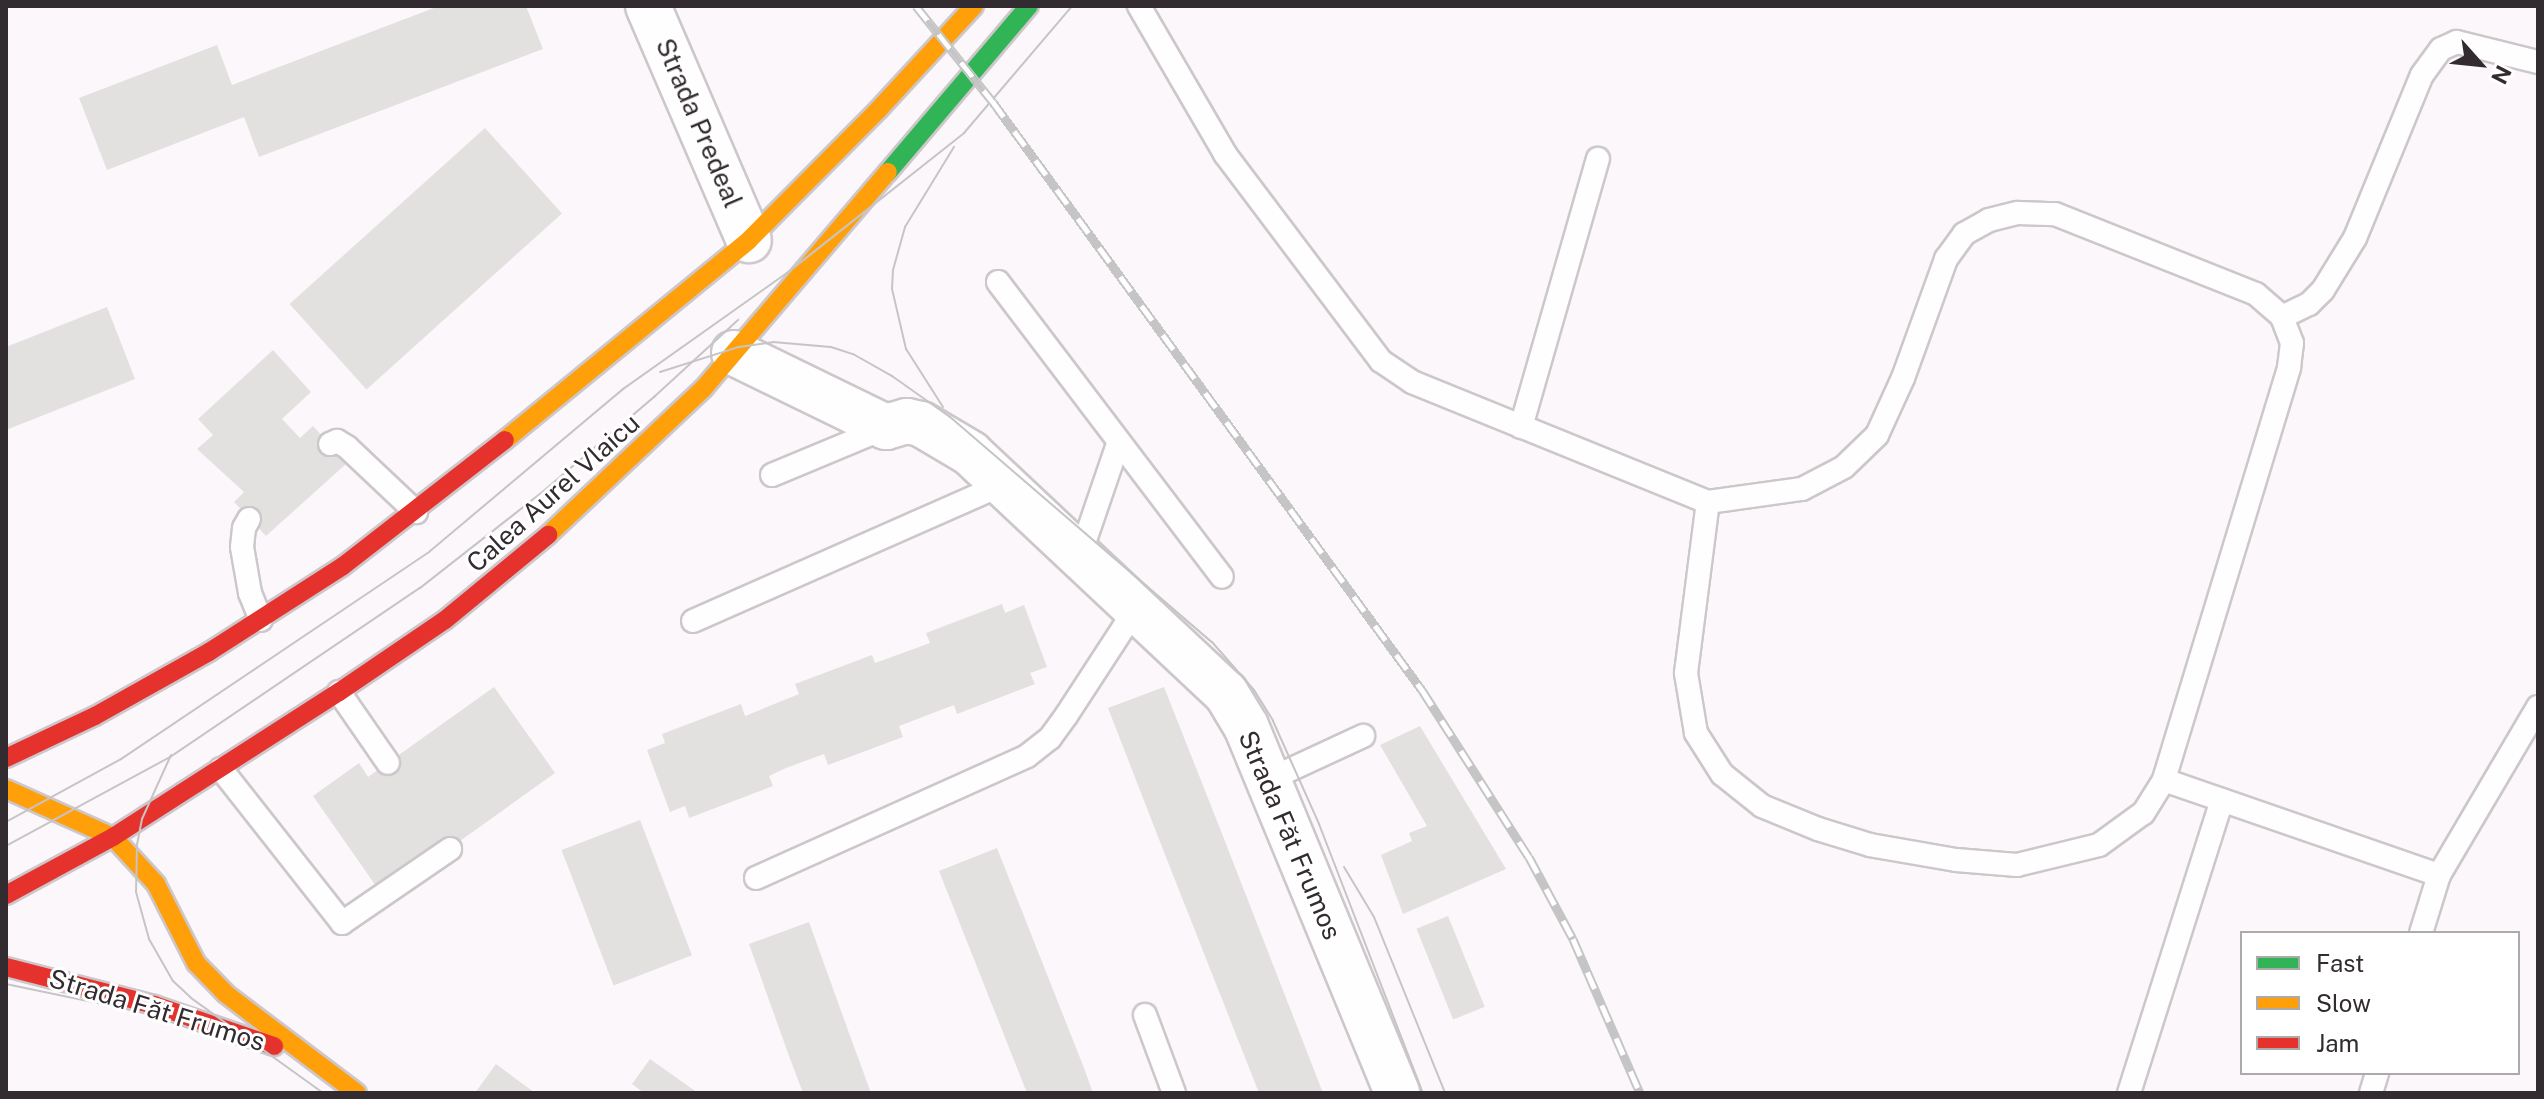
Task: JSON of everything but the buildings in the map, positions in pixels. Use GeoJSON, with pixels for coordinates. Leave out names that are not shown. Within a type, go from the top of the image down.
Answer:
{"type":"FeatureCollection","features":[{"type":"Feature","properties":{"kind":"main road"},"geometry":{"type":"LineString","coordinates":[[6,758],[95,716],[261,620],[416,512],[749,240],[911,76],[974,6]]}},
{"type":"Feature","properties":{"kind":"main road","name":"Calea Aurel Vlaicu"},"geometry":{"type":"LineString","coordinates":[[6,895],[113,837],[221,769],[445,620],[507,572],[668,426],[734,353],[1029,6]]}},
{"type":"Feature","properties":{"kind":"main road","name":"Strada Făt Frumos"},"geometry":{"type":"LineString","coordinates":[[6,789],[113,837],[156,884],[196,963],[226,994],[357,1093]]}},
{"type":"Feature","properties":{"kind":"main road","name":"Strada Făt Frumos"},"geometry":{"type":"LineString","coordinates":[[6,967],[154,1005],[307,1057]]}},
{"type":"Feature","properties":{"kind":"street","name":"Strada Predeal"},"geometry":{"type":"LineString","coordinates":[[648,6],[749,240]]}},
{"type":"Feature","properties":{"kind":"street"},"geometry":{"type":"LineString","coordinates":[[734,353],[886,427]]}},
{"type":"Feature","properties":{"kind":"street","name":"Strada Făt Frumos"},"geometry":{"type":"LineString","coordinates":[[886,427],[907,421],[941,433],[1004,484],[1226,693],[1246,726],[1397,1093]]}},
{"type":"Feature","properties":{"kind":"lane"},"geometry":{"type":"LineString","coordinates":[[1147,10],[1225,154],[1381,361],[1412,382],[1708,502],[1802,489],[1844,467],[1877,435],[1903,378],[1946,259],[1964,234],[1989,220],[2018,213],[2055,214],[2256,294],[2282,317],[2292,343],[2289,368],[2164,780],[2143,813],[2099,845],[2017,865],[1956,860],[1870,845],[1818,829],[1762,806],[1722,774],[1696,733],[1686,673],[1708,502]]}},
{"type":"Feature","properties":{"kind":"lane"},"geometry":{"type":"LineString","coordinates":[[2282,317],[2309,304],[2323,290],[2355,238],[2422,75],[2441,49],[2457,42],[2538,62]]}},
{"type":"Feature","properties":{"kind":"lane"},"geometry":{"type":"LineString","coordinates":[[1521,427],[1598,159]]}},
{"type":"Feature","properties":{"kind":"lane"},"geometry":{"type":"LineString","coordinates":[[998,282],[1222,577]]}},
{"type":"Feature","properties":{"kind":"lane"},"geometry":{"type":"LineString","coordinates":[[772,475],[886,427]]}},
{"type":"Feature","properties":{"kind":"lane"},"geometry":{"type":"LineString","coordinates":[[330,444],[337,441],[347,447],[416,512]]}},
{"type":"Feature","properties":{"kind":"lane"},"geometry":{"type":"LineString","coordinates":[[1080,555],[1118,444]]}},
{"type":"Feature","properties":{"kind":"lane"},"geometry":{"type":"LineString","coordinates":[[693,621],[1004,484]]}},
{"type":"Feature","properties":{"kind":"lane"},"geometry":{"type":"LineString","coordinates":[[249,519],[244,528],[242,547],[250,593],[261,620]]}},
{"type":"Feature","properties":{"kind":"lane"},"geometry":{"type":"LineString","coordinates":[[756,878],[1027,756],[1050,738],[1137,607]]}},
{"type":"Feature","properties":{"kind":"lane"},"geometry":{"type":"LineString","coordinates":[[339,692],[388,763]]}},
{"type":"Feature","properties":{"kind":"lane"},"geometry":{"type":"LineString","coordinates":[[2422,931],[2439,875],[2538,707]]}},
{"type":"Feature","properties":{"kind":"lane"},"geometry":{"type":"LineString","coordinates":[[1268,780],[1363,736]]}},
{"type":"Feature","properties":{"kind":"lane"},"geometry":{"type":"LineString","coordinates":[[221,769],[342,923],[450,849]]}},
{"type":"Feature","properties":{"kind":"lane"},"geometry":{"type":"LineString","coordinates":[[2164,780],[2439,875]]}},
{"type":"Feature","properties":{"kind":"lane"},"geometry":{"type":"LineString","coordinates":[[2129,1093],[2222,800]]}},
{"type":"Feature","properties":{"kind":"lane"},"geometry":{"type":"LineString","coordinates":[[1145,1015],[1174,1093]]}},
{"type":"Feature","properties":{"kind":"tram line"},"geometry":{"type":"LineString","coordinates":[[6,822],[121,759],[430,551],[623,389],[787,273],[964,133],[1072,6]]}},
{"type":"Feature","properties":{"kind":"tram line"},"geometry":{"type":"LineString","coordinates":[[943,407],[906,349],[892,289],[893,270],[905,227],[954,147]]}},
{"type":"Feature","properties":{"kind":"tram line"},"geometry":{"type":"LineString","coordinates":[[6,846],[170,757],[420,588],[540,494],[738,320]]}},
{"type":"Feature","properties":{"kind":"tram line"},"geometry":{"type":"LineString","coordinates":[[660,372],[739,347],[773,342],[831,347],[853,354],[892,376],[950,417],[1212,642],[1254,690],[1273,721],[1319,824],[1423,1093]]}},
{"type":"Feature","properties":{"kind":"tram line"},"geometry":{"type":"LineString","coordinates":[[171,755],[142,819],[137,845],[136,892],[149,939],[173,981],[191,998],[323,1093]]}},
{"type":"Feature","properties":{"kind":"tram line"},"geometry":{"type":"LineString","coordinates":[[1344,867],[1374,917],[1445,1093]]}},
{"type":"Feature","properties":{"kind":"tram line"},"geometry":{"type":"LineString","coordinates":[[6,984],[149,1014],[242,1047]]}},
{"type":"Feature","properties":{"kind":"railway"},"geometry":{"type":"LineString","coordinates":[[916,6],[993,102],[1422,690],[1529,857],[1573,939],[1640,1093]]}},
{"type":"Feature","properties":{"kind":"traffic: fast"},"geometry":{"type":"LineString","coordinates":[[888,172],[1029,6]]}},
{"type":"Feature","properties":{"kind":"traffic: slow"},"geometry":{"type":"LineString","coordinates":[[505,440],[749,240],[879,109],[974,6]]}},
{"type":"Feature","properties":{"kind":"traffic: slow"},"geometry":{"type":"LineString","coordinates":[[548,535],[703,389],[888,172]]}},
{"type":"Feature","properties":{"kind":"traffic: slow"},"geometry":{"type":"LineString","coordinates":[[6,789],[113,837],[156,884],[196,963],[226,994],[357,1093]]}},
{"type":"Feature","properties":{"kind":"traffic: jam"},"geometry":{"type":"LineString","coordinates":[[6,758],[95,716],[209,652],[343,566],[505,440]]}},
{"type":"Feature","properties":{"kind":"traffic: jam"},"geometry":{"type":"LineString","coordinates":[[6,895],[113,837],[339,692],[445,620],[548,535]]}},
{"type":"Feature","properties":{"kind":"traffic: jam"},"geometry":{"type":"LineString","coordinates":[[6,967],[154,1005],[274,1046]]}}]}
